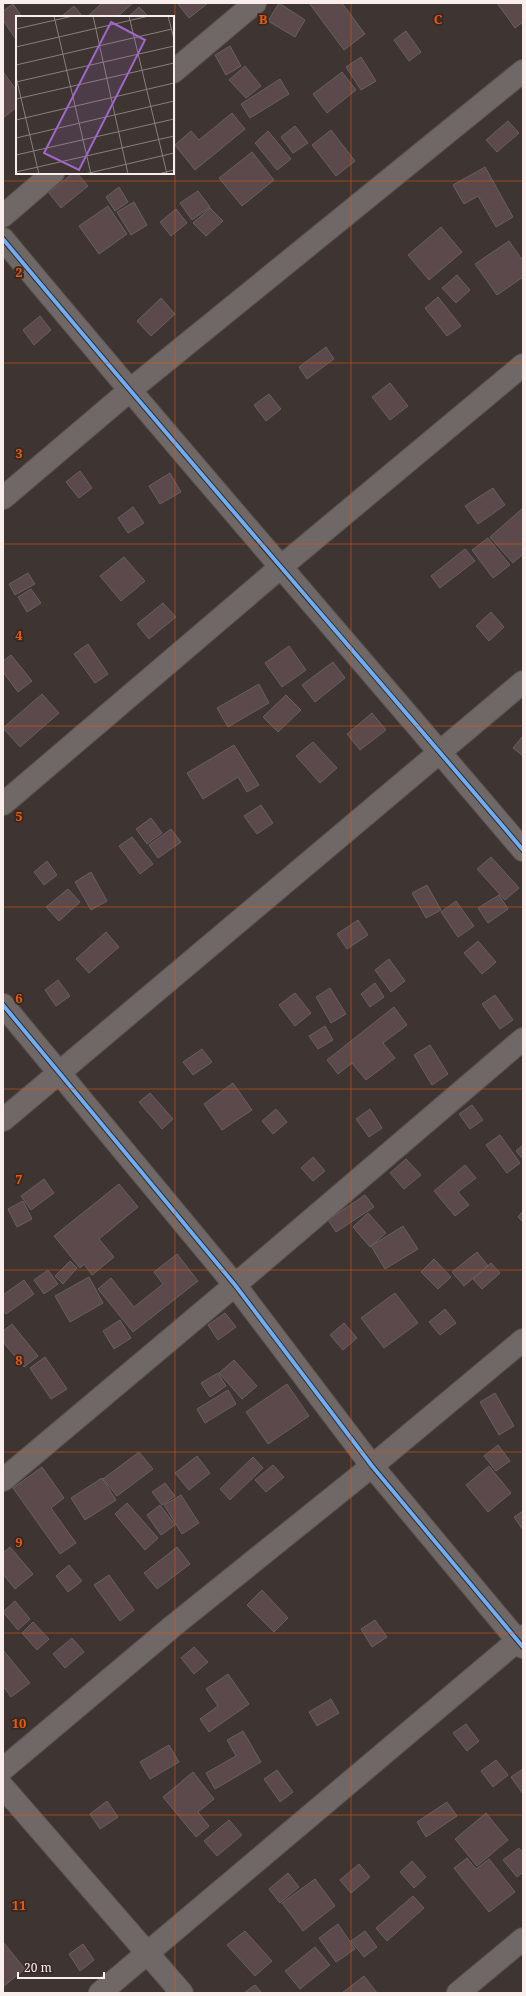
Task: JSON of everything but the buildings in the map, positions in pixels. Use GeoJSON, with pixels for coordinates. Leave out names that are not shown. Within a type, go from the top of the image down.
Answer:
{"type":"FeatureCollection","features":[{"type":"Feature","properties":{"kind":"street"},"geometry":{"type":"LineString","coordinates":[[174,71],[255,3]]}},
{"type":"Feature","properties":{"kind":"street"},"geometry":{"type":"LineString","coordinates":[[3,498],[129,391],[523,71]]}},
{"type":"Feature","properties":{"kind":"street"},"geometry":{"type":"LineString","coordinates":[[3,216],[53,174]]}},
{"type":"Feature","properties":{"kind":"street"},"geometry":{"type":"LineString","coordinates":[[3,239],[129,391],[282,566],[523,850]]}},
{"type":"Feature","properties":{"kind":"street"},"geometry":{"type":"LineString","coordinates":[[3,804],[282,566],[523,365]]}},
{"type":"Feature","properties":{"kind":"street"},"geometry":{"type":"LineString","coordinates":[[3,1120],[523,682]]}},
{"type":"Feature","properties":{"kind":"street"},"geometry":{"type":"LineString","coordinates":[[3,1005],[235,1286],[372,1466],[521,1641],[100,1993]]}},
{"type":"Feature","properties":{"kind":"street"},"geometry":{"type":"LineString","coordinates":[[3,1480],[235,1286],[523,1039]]}},
{"type":"Feature","properties":{"kind":"street"},"geometry":{"type":"LineString","coordinates":[[3,1769],[173,1626],[372,1466],[523,1340]]}},
{"type":"Feature","properties":{"kind":"street"},"geometry":{"type":"LineString","coordinates":[[3,1787],[182,1993]]}},
{"type":"Feature","properties":{"kind":"street"},"geometry":{"type":"LineString","coordinates":[[458,1993],[523,1939]]}},
{"type":"Feature","properties":{"kind":"cycle path"},"geometry":{"type":"LineString","coordinates":[[3,239],[132,393],[523,850]]}},
{"type":"Feature","properties":{"kind":"cycle path"},"geometry":{"type":"LineString","coordinates":[[3,1005],[235,1285],[372,1466],[523,1647]]}}]}
